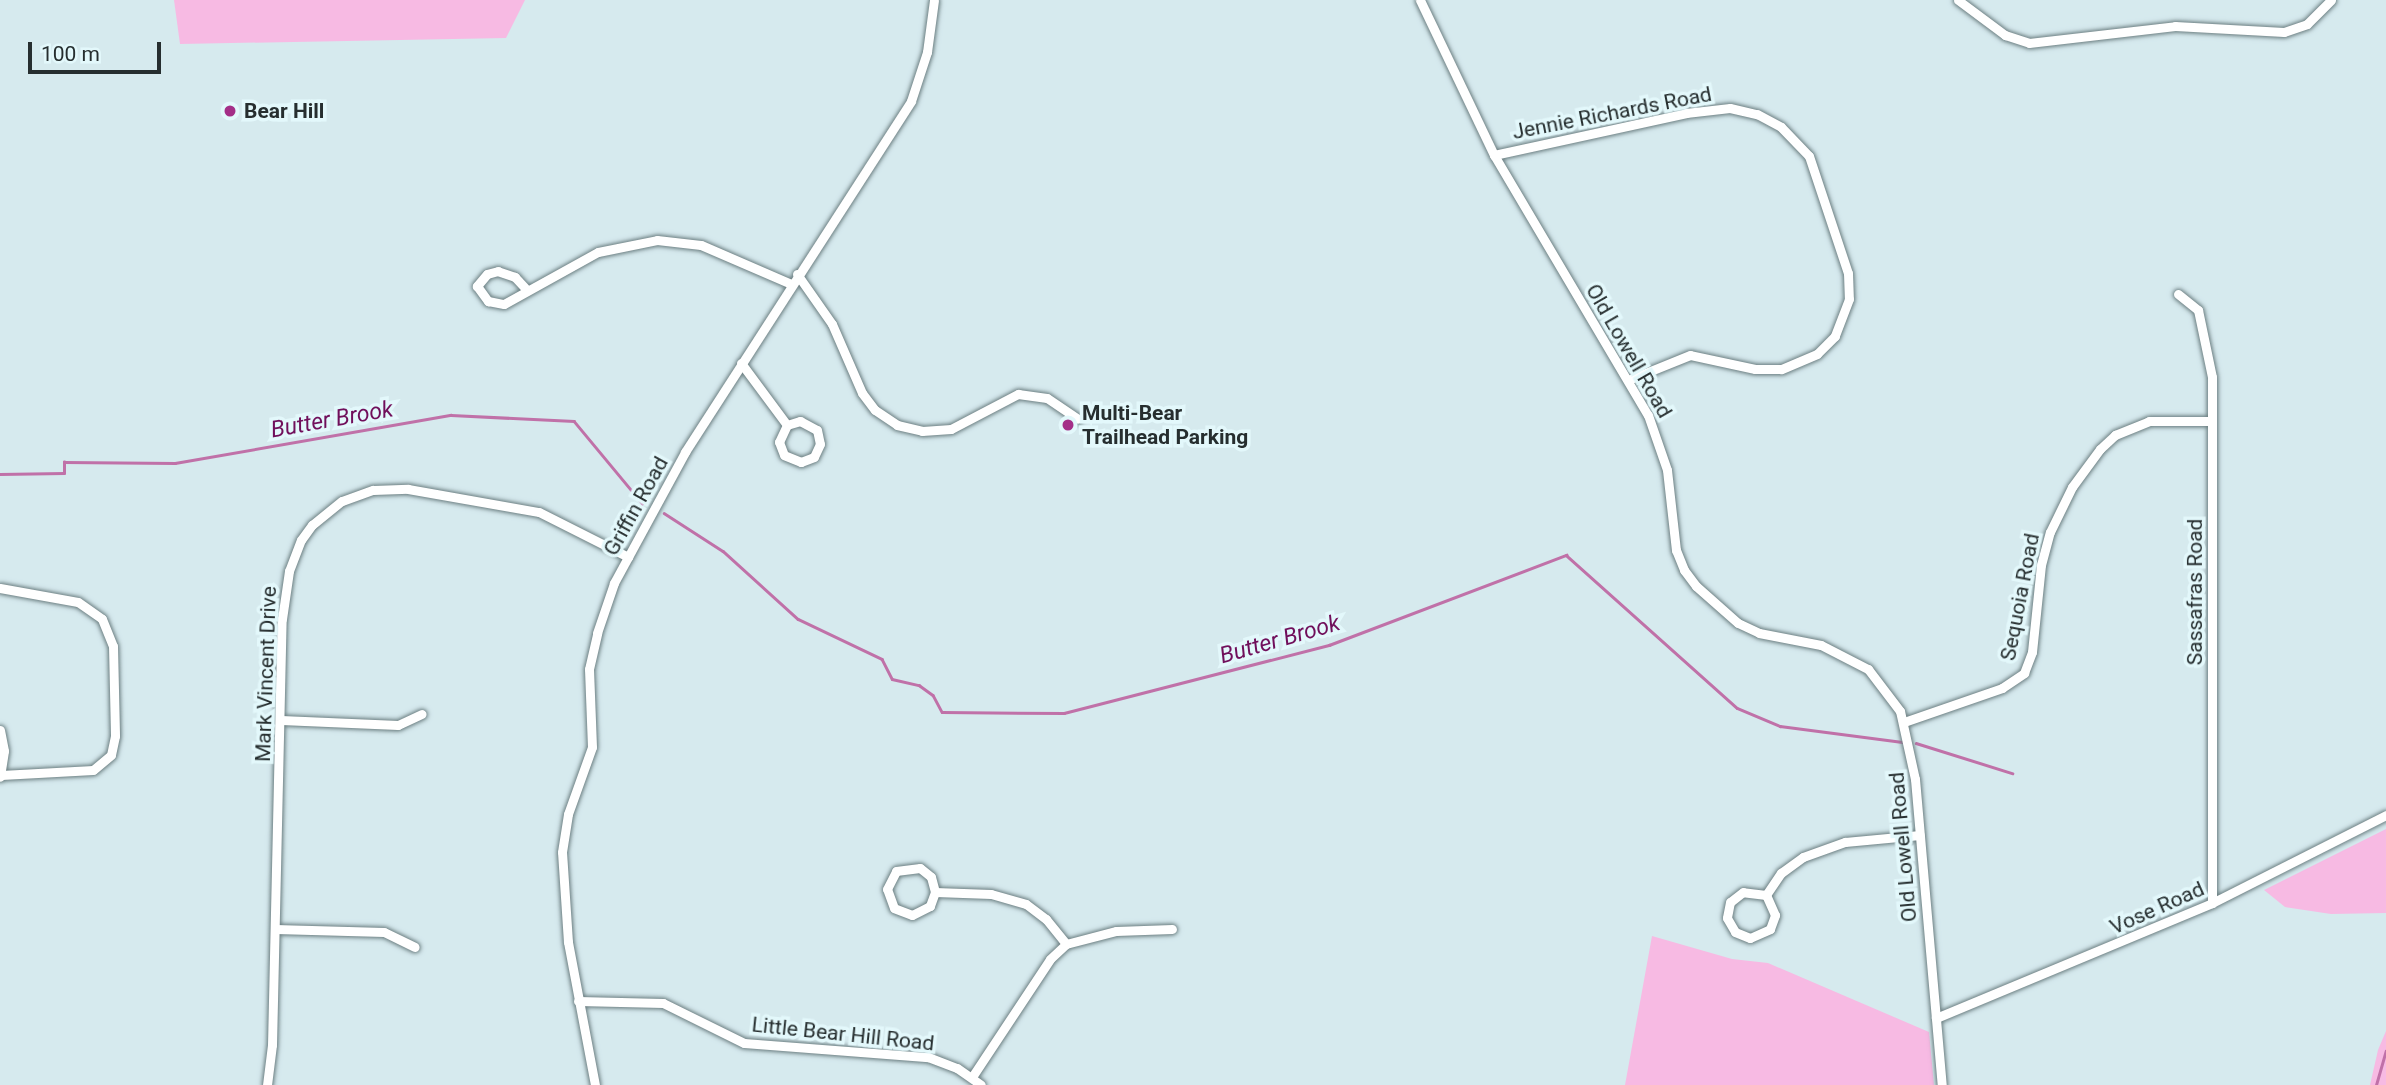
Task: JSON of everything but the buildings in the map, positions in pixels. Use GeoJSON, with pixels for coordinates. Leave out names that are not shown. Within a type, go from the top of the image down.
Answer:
{"type":"FeatureCollection","features":[{"type":"Feature","properties":{"kind":"street","name":"Griffin Road"},"geometry":{"type":"LineString","coordinates":[[595,1085],[564,912],[563,835],[592,747],[592,653],[610,592],[685,452],[797,274],[911,101],[927,52],[934,0]]}},
{"type":"Feature","properties":{"kind":"street","name":"Old Lowell Road"},"geometry":{"type":"LineString","coordinates":[[1420,0],[1494,155],[1628,380],[1660,443],[1676,550],[1696,586],[1738,623],[1759,633],[1821,645],[1868,669],[1888,690],[1904,722],[1920,835],[1942,1085]]}},
{"type":"Feature","properties":{"kind":"street"},"geometry":{"type":"LineString","coordinates":[[1958,0],[2005,35],[2029,43],[2175,26],[2284,32],[2307,24],[2331,0]]}},
{"type":"Feature","properties":{"kind":"street","name":"Jennie Richards Road"},"geometry":{"type":"LineString","coordinates":[[1494,155],[1686,113],[1730,108],[1770,119],[1792,135],[1809,156],[1848,273],[1847,312],[1835,335],[1817,354],[1781,369],[1755,369],[1690,355],[1628,380]]}},
{"type":"Feature","properties":{"kind":"street"},"geometry":{"type":"LineString","coordinates":[[527,290],[515,277],[498,271],[487,274],[477,286],[483,298],[499,304],[527,290],[597,252],[657,240],[709,248],[791,284]]}},
{"type":"Feature","properties":{"kind":"street"},"geometry":{"type":"LineString","coordinates":[[797,274],[832,324],[862,393],[875,410],[898,425],[922,431],[951,429],[1018,394],[1047,398],[1079,419]]}},
{"type":"Feature","properties":{"kind":"street","name":"Sassafras Road"},"geometry":{"type":"LineString","coordinates":[[2178,293],[2198,310],[2208,339],[2212,421],[2212,903]]}},
{"type":"Feature","properties":{"kind":"street"},"geometry":{"type":"LineString","coordinates":[[741,363],[787,425]]}},
{"type":"Feature","properties":{"kind":"street","name":"Sequoia Road"},"geometry":{"type":"LineString","coordinates":[[1904,722],[2002,688],[2024,673],[2032,652],[2040,565],[2050,531],[2071,487],[2100,449],[2115,435],[2149,421],[2212,421]]}},
{"type":"Feature","properties":{"kind":"street"},"geometry":{"type":"LineString","coordinates":[[805,422],[817,430],[820,444],[810,460],[792,461],[781,451],[779,437],[787,425],[805,422]]}},
{"type":"Feature","properties":{"kind":"street","name":"Mark Vincent Drive"},"geometry":{"type":"LineString","coordinates":[[267,1085],[275,929],[282,618],[289,571],[312,525],[342,501],[373,490],[408,489],[520,508],[565,524],[628,557]]}},
{"type":"Feature","properties":{"kind":"street"},"geometry":{"type":"LineString","coordinates":[[0,589],[78,602],[102,619],[113,646],[115,736],[111,755],[93,770],[0,776],[4,751],[0,730]]}},
{"type":"Feature","properties":{"kind":"street"},"geometry":{"type":"LineString","coordinates":[[281,720],[398,725],[422,714]]}},
{"type":"Feature","properties":{"kind":"street","name":"Vose Road"},"geometry":{"type":"LineString","coordinates":[[1936,1018],[2212,903],[2386,815]]}},
{"type":"Feature","properties":{"kind":"street"},"geometry":{"type":"LineString","coordinates":[[1766,895],[1782,873],[1816,851],[1845,842],[1920,835]]}},
{"type":"Feature","properties":{"kind":"street"},"geometry":{"type":"LineString","coordinates":[[915,866],[928,873],[935,892],[930,906],[912,915],[894,908],[887,889],[896,872],[915,866]]}},
{"type":"Feature","properties":{"kind":"street"},"geometry":{"type":"LineString","coordinates":[[1751,890],[1766,895],[1775,915],[1770,929],[1750,938],[1735,932],[1727,910],[1735,896],[1751,890]]}},
{"type":"Feature","properties":{"kind":"street"},"geometry":{"type":"LineString","coordinates":[[935,892],[1016,900],[1046,919],[1066,944]]}},
{"type":"Feature","properties":{"kind":"street"},"geometry":{"type":"LineString","coordinates":[[275,929],[384,932],[415,947]]}},
{"type":"Feature","properties":{"kind":"street"},"geometry":{"type":"LineString","coordinates":[[972,1077],[1050,959],[1066,944],[1116,930],[1172,929]]}},
{"type":"Feature","properties":{"kind":"street","name":"Little Bear Hill Road"},"geometry":{"type":"LineString","coordinates":[[578,1001],[663,1003],[744,1043],[912,1055],[943,1062],[972,1077],[981,1085]]}},
{"type":"Feature","properties":{"kind":"shaded area"},"geometry":{"type":"Polygon","coordinates":[[[174,0],[525,0],[506,38],[180,44],[174,0]]]}},
{"type":"Feature","properties":{"kind":"shaded area"},"geometry":{"type":"Polygon","coordinates":[[[2386,829],[2386,913],[2331,914],[2285,907],[2264,890],[2386,829]]]}},
{"type":"Feature","properties":{"kind":"shaded area"},"geometry":{"type":"Polygon","coordinates":[[[1652,936],[1732,959],[1768,963],[1929,1032],[1934,1085],[1625,1085],[1652,936]]]}},
{"type":"Feature","properties":{"kind":"shaded area"},"geometry":{"type":"Polygon","coordinates":[[[2386,1031],[2386,1085],[2370,1085],[2378,1050],[2386,1031]]]}},
{"type":"Feature","properties":{"kind":"waterway","name":"Butter Brook"},"geometry":{"type":"LineString","coordinates":[[0,474],[64,473],[64,462],[175,463],[451,415],[574,421],[642,503]]}},
{"type":"Feature","properties":{"kind":"waterway","name":"Butter Brook"},"geometry":{"type":"LineString","coordinates":[[664,513],[723,551],[798,619],[882,659],[892,679],[919,685],[933,695],[942,712],[1064,713],[1329,645],[1566,555],[1737,708],[1780,726],[1904,742]]}},
{"type":"Feature","properties":{"kind":"waterway","name":"Butter Brook"},"geometry":{"type":"LineString","coordinates":[[1916,743],[2012,773]]}},
{"type":"Feature","properties":{"kind":"waterway"},"geometry":{"type":"LineString","coordinates":[[2376,1085],[2386,1051]]}},
{"type":"Feature","properties":{"kind":"place","name":"Bear Hill"},"geometry":{"type":"Point","coordinates":[230,111]}},
{"type":"Feature","properties":{"kind":"place","name":"Multi-Bear Trailhead Parking"},"geometry":{"type":"Point","coordinates":[1068,425]}}]}
